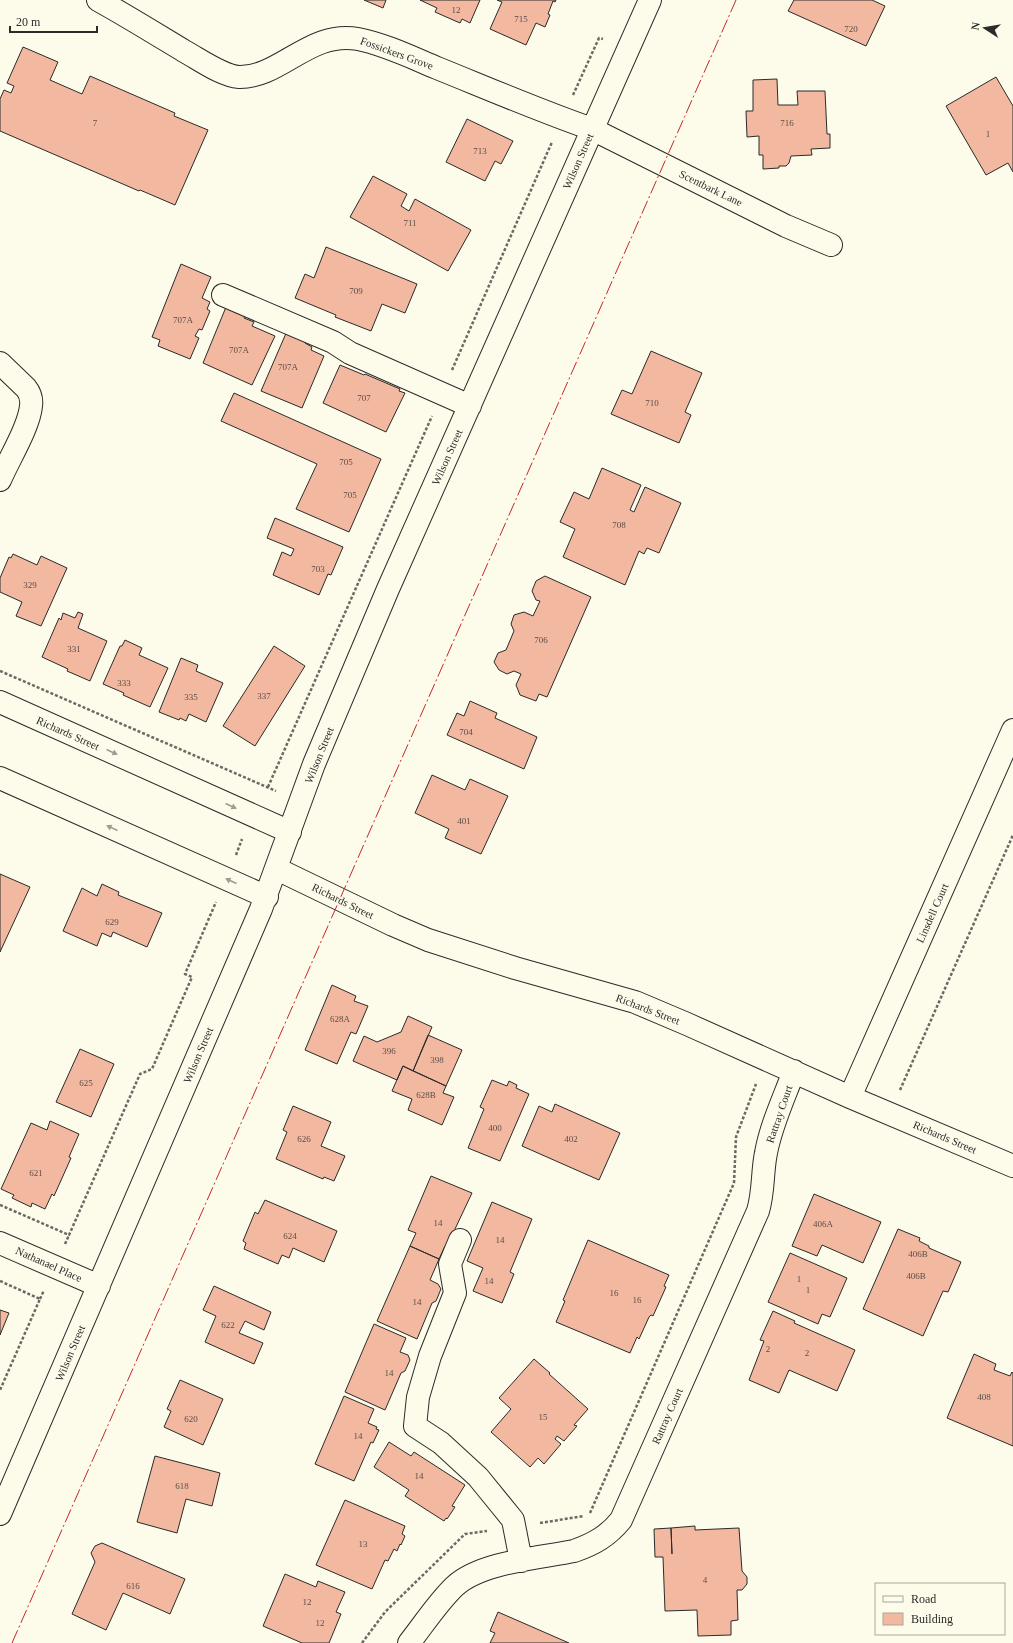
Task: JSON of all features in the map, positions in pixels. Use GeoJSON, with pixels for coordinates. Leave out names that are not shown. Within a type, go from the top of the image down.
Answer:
{"type":"FeatureCollection","features":[{"type":"Feature","properties":{"kind":"street","name":"Fossickers Grove"},"geometry":{"type":"LineString","coordinates":[[98,0],[205,63],[234,76],[246,76],[272,68],[303,50],[328,41],[339,38],[358,39],[392,50],[543,111],[592,129]]}},
{"type":"Feature","properties":{"kind":"street","name":"Wilson Street"},"geometry":{"type":"LineString","coordinates":[[0,1514],[266,897],[314,764],[388,589],[650,0]]}},
{"type":"Feature","properties":{"kind":"street","name":"Scentbark Lane"},"geometry":{"type":"LineString","coordinates":[[592,129],[786,226],[831,245]]}},
{"type":"Feature","properties":{"kind":"street"},"geometry":{"type":"LineString","coordinates":[[224,295],[333,342],[350,353],[470,406]]}},
{"type":"Feature","properties":{"kind":"street"},"geometry":{"type":"LineString","coordinates":[[0,363],[26,388],[29,392],[31,400],[26,423],[0,480]]}},
{"type":"Feature","properties":{"kind":"street","name":"Richards Street"},"geometry":{"type":"LineString","coordinates":[[0,702],[290,832]]}},
{"type":"Feature","properties":{"kind":"street","name":"Linsdell Court"},"geometry":{"type":"LineString","coordinates":[[850,1097],[1013,730]]}},
{"type":"Feature","properties":{"kind":"street"},"geometry":{"type":"LineString","coordinates":[[0,778],[266,897]]}},
{"type":"Feature","properties":{"kind":"street","name":"Richards Street"},"geometry":{"type":"LineString","coordinates":[[277,869],[393,925],[428,940],[515,968],[635,1002],[850,1097],[1013,1166]]}},
{"type":"Feature","properties":{"kind":"street","name":"Rattray Court"},"geometry":{"type":"LineString","coordinates":[[409,1643],[446,1595],[460,1582],[484,1569],[584,1547],[608,1534],[621,1520],[758,1210],[763,1192],[767,1147],[794,1071]]}},
{"type":"Feature","properties":{"kind":"street"},"geometry":{"type":"LineString","coordinates":[[460,1240],[450,1264],[455,1293],[430,1356],[418,1397],[415,1426],[441,1443],[478,1477],[513,1520],[521,1561]]}},
{"type":"Feature","properties":{"kind":"street","name":"Nathanael Place"},"geometry":{"type":"LineString","coordinates":[[0,1243],[99,1286]]}},
{"type":"Feature","properties":{"kind":"path"},"geometry":{"type":"LineString","coordinates":[[0,671],[268,787]]}},
{"type":"Feature","properties":{"kind":"path"},"geometry":{"type":"LineString","coordinates":[[889,1113],[1013,835]]}},
{"type":"Feature","properties":{"kind":"path"},"geometry":{"type":"LineString","coordinates":[[0,1205],[69,1235],[140,1074],[152,1068],[192,977]]}},
{"type":"Feature","properties":{"kind":"path"},"geometry":{"type":"LineString","coordinates":[[362,1643],[385,1612],[465,1534],[589,1516],[734,1183],[736,1136],[766,1060]]}},
{"type":"Feature","properties":{"kind":"path"},"geometry":{"type":"LineString","coordinates":[[0,1281],[40,1299],[0,1390]]}},
{"type":"Feature","properties":{"kind":"building"},"geometry":{"type":"Polygon","coordinates":[[[364,0],[386,0],[383,8],[364,0]]]}},
{"type":"Feature","properties":{"kind":"building"},"geometry":{"type":"Polygon","coordinates":[[[420,0],[480,0],[470,23],[462,19],[460,23],[435,12],[437,8],[420,0]]]}},
{"type":"Feature","properties":{"kind":"building"},"geometry":{"type":"Polygon","coordinates":[[[497,0],[556,0],[555,2],[553,1],[548,14],[550,15],[545,27],[536,23],[526,45],[490,29],[502,2],[497,0]]]}},
{"type":"Feature","properties":{"kind":"building"},"geometry":{"type":"Polygon","coordinates":[[[794,0],[872,0],[885,6],[866,46],[788,11],[794,0]]]}},
{"type":"Feature","properties":{"kind":"building"},"geometry":{"type":"Polygon","coordinates":[[[23,47],[58,62],[50,80],[82,94],[90,76],[175,113],[174,116],[208,130],[175,205],[0,131],[0,99],[4,90],[11,93],[14,86],[7,83],[23,47]]]}},
{"type":"Feature","properties":{"kind":"building"},"geometry":{"type":"Polygon","coordinates":[[[996,77],[1013,106],[1013,172],[1008,163],[986,175],[946,106],[996,77]]]}},
{"type":"Feature","properties":{"kind":"building"},"geometry":{"type":"Polygon","coordinates":[[[777,79],[778,105],[798,105],[797,91],[825,91],[827,134],[830,134],[830,148],[811,149],[812,155],[791,156],[789,163],[786,166],[763,169],[763,155],[759,155],[759,136],[747,137],[746,111],[753,111],[753,80],[777,79]]]}},
{"type":"Feature","properties":{"kind":"building"},"geometry":{"type":"Polygon","coordinates":[[[467,119],[513,141],[501,164],[495,161],[485,181],[446,162],[467,119]]]}},
{"type":"Feature","properties":{"kind":"building"},"geometry":{"type":"Polygon","coordinates":[[[373,176],[407,194],[401,206],[409,211],[415,199],[471,230],[448,271],[350,217],[373,176]]]}},
{"type":"Feature","properties":{"kind":"building"},"geometry":{"type":"Polygon","coordinates":[[[326,247],[417,284],[405,313],[382,304],[371,331],[335,317],[336,315],[295,298],[305,274],[314,278],[326,247]]]}},
{"type":"Feature","properties":{"kind":"building"},"geometry":{"type":"Polygon","coordinates":[[[181,264],[211,277],[202,298],[210,302],[207,309],[210,311],[202,330],[199,329],[195,336],[199,338],[190,359],[158,346],[160,340],[152,337],[181,264]]]}},
{"type":"Feature","properties":{"kind":"building"},"geometry":{"type":"Polygon","coordinates":[[[226,307],[245,315],[244,318],[254,322],[252,326],[275,336],[252,385],[203,363],[226,307]]]}},
{"type":"Feature","properties":{"kind":"building"},"geometry":{"type":"Polygon","coordinates":[[[287,331],[306,340],[305,343],[312,347],[311,350],[324,356],[302,408],[261,391],[287,331]]]}},
{"type":"Feature","properties":{"kind":"building"},"geometry":{"type":"Polygon","coordinates":[[[651,351],[702,373],[685,412],[691,415],[679,443],[611,414],[622,390],[632,394],[651,351]]]}},
{"type":"Feature","properties":{"kind":"building"},"geometry":{"type":"Polygon","coordinates":[[[340,365],[400,389],[399,391],[405,393],[386,432],[323,403],[340,365]]]}},
{"type":"Feature","properties":{"kind":"building"},"geometry":{"type":"Polygon","coordinates":[[[234,393],[381,459],[349,532],[296,509],[317,464],[221,421],[234,393]]]}},
{"type":"Feature","properties":{"kind":"building"},"geometry":{"type":"Polygon","coordinates":[[[602,468],[641,485],[630,510],[634,512],[645,487],[681,503],[659,553],[647,548],[644,554],[639,551],[625,585],[563,557],[575,529],[560,522],[574,492],[589,499],[602,468]]]}},
{"type":"Feature","properties":{"kind":"building"},"geometry":{"type":"Polygon","coordinates":[[[275,518],[343,547],[331,575],[328,574],[319,595],[273,575],[282,552],[291,556],[294,549],[267,538],[275,518]]]}},
{"type":"Feature","properties":{"kind":"building"},"geometry":{"type":"Polygon","coordinates":[[[13,554],[37,565],[41,556],[67,568],[41,626],[16,616],[22,602],[0,592],[0,578],[9,557],[11,558],[13,554]]]}},
{"type":"Feature","properties":{"kind":"building"},"geometry":{"type":"Polygon","coordinates":[[[545,576],[591,597],[547,697],[539,694],[536,701],[520,695],[516,685],[521,674],[514,671],[507,674],[499,670],[494,662],[498,653],[506,650],[514,631],[511,624],[514,615],[524,612],[533,616],[540,601],[536,600],[532,591],[536,581],[545,576]]]}},
{"type":"Feature","properties":{"kind":"building"},"geometry":{"type":"Polygon","coordinates":[[[78,612],[83,614],[78,628],[107,641],[90,681],[67,671],[68,669],[42,657],[59,618],[61,620],[63,613],[75,618],[78,612]]]}},
{"type":"Feature","properties":{"kind":"building"},"geometry":{"type":"Polygon","coordinates":[[[125,640],[142,648],[139,655],[168,668],[150,707],[103,684],[120,646],[122,646],[125,640]]]}},
{"type":"Feature","properties":{"kind":"building"},"geometry":{"type":"Polygon","coordinates":[[[274,646],[305,666],[255,746],[223,726],[274,646]]]}},
{"type":"Feature","properties":{"kind":"building"},"geometry":{"type":"Polygon","coordinates":[[[181,658],[198,665],[196,671],[223,683],[206,722],[189,714],[186,721],[180,718],[179,720],[159,712],[181,658]]]}},
{"type":"Feature","properties":{"kind":"building"},"geometry":{"type":"Polygon","coordinates":[[[470,701],[497,713],[495,718],[537,737],[524,769],[447,735],[457,713],[464,716],[470,701]]]}},
{"type":"Feature","properties":{"kind":"building"},"geometry":{"type":"Polygon","coordinates":[[[432,775],[465,790],[470,779],[508,796],[481,854],[445,838],[449,829],[415,813],[432,775]]]}},
{"type":"Feature","properties":{"kind":"building"},"geometry":{"type":"Polygon","coordinates":[[[0,874],[30,887],[0,952],[0,874]]]}},
{"type":"Feature","properties":{"kind":"building"},"geometry":{"type":"Polygon","coordinates":[[[102,884],[119,892],[118,895],[162,913],[147,947],[113,932],[111,937],[102,933],[97,946],[63,931],[82,888],[97,896],[102,884]]]}},
{"type":"Feature","properties":{"kind":"building"},"geometry":{"type":"Polygon","coordinates":[[[332,985],[356,996],[354,1001],[368,1006],[356,1034],[351,1032],[337,1064],[305,1050],[332,985]]]}},
{"type":"Feature","properties":{"kind":"building"},"geometry":{"type":"Polygon","coordinates":[[[408,1016],[432,1027],[413,1071],[403,1066],[397,1080],[353,1061],[364,1036],[377,1042],[401,1032],[408,1016]]]}},
{"type":"Feature","properties":{"kind":"building"},"geometry":{"type":"Polygon","coordinates":[[[428,1035],[462,1050],[446,1086],[413,1071],[428,1035]]]}},
{"type":"Feature","properties":{"kind":"building"},"geometry":{"type":"Polygon","coordinates":[[[80,1049],[114,1064],[91,1117],[56,1102],[80,1049]]]}},
{"type":"Feature","properties":{"kind":"building"},"geometry":{"type":"Polygon","coordinates":[[[403,1066],[446,1086],[443,1093],[454,1097],[442,1125],[408,1110],[412,1099],[392,1091],[403,1066]]]}},
{"type":"Feature","properties":{"kind":"building"},"geometry":{"type":"Polygon","coordinates":[[[492,1080],[507,1086],[509,1081],[517,1085],[516,1088],[529,1094],[500,1161],[468,1148],[484,1109],[480,1107],[492,1080]]]}},
{"type":"Feature","properties":{"kind":"building"},"geometry":{"type":"Polygon","coordinates":[[[555,1104],[620,1133],[599,1180],[522,1146],[539,1106],[552,1112],[555,1104]]]}},
{"type":"Feature","properties":{"kind":"building"},"geometry":{"type":"Polygon","coordinates":[[[293,1106],[331,1122],[321,1146],[345,1156],[334,1181],[324,1177],[323,1179],[276,1159],[287,1132],[283,1130],[293,1106]]]}},
{"type":"Feature","properties":{"kind":"building"},"geometry":{"type":"Polygon","coordinates":[[[50,1121],[79,1134],[69,1157],[71,1158],[54,1196],[52,1194],[45,1209],[32,1203],[31,1207],[12,1198],[14,1195],[1,1189],[31,1123],[47,1130],[50,1121]]]}},
{"type":"Feature","properties":{"kind":"building"},"geometry":{"type":"Polygon","coordinates":[[[431,1176],[472,1193],[448,1248],[445,1246],[439,1259],[410,1246],[416,1233],[408,1230],[431,1176]]]}},
{"type":"Feature","properties":{"kind":"building"},"geometry":{"type":"Polygon","coordinates":[[[814,1194],[881,1222],[863,1263],[822,1245],[817,1256],[792,1246],[814,1194]]]}},
{"type":"Feature","properties":{"kind":"building"},"geometry":{"type":"Polygon","coordinates":[[[265,1200],[337,1231],[324,1262],[293,1248],[289,1258],[282,1255],[278,1264],[244,1249],[246,1243],[243,1241],[255,1212],[258,1214],[265,1200]]]}},
{"type":"Feature","properties":{"kind":"building"},"geometry":{"type":"Polygon","coordinates":[[[492,1202],[532,1219],[510,1272],[514,1274],[502,1303],[473,1291],[483,1268],[467,1261],[492,1202]]]}},
{"type":"Feature","properties":{"kind":"building"},"geometry":{"type":"Polygon","coordinates":[[[898,1229],[920,1238],[919,1241],[929,1246],[929,1248],[961,1262],[948,1292],[943,1291],[923,1336],[863,1309],[898,1229]]]}},
{"type":"Feature","properties":{"kind":"building"},"geometry":{"type":"Polygon","coordinates":[[[588,1240],[669,1275],[664,1286],[666,1287],[653,1316],[651,1315],[649,1317],[639,1339],[637,1337],[630,1353],[556,1322],[565,1301],[563,1300],[588,1240]]]}},
{"type":"Feature","properties":{"kind":"building"},"geometry":{"type":"Polygon","coordinates":[[[410,1246],[439,1259],[430,1280],[438,1284],[441,1289],[436,1301],[432,1303],[417,1339],[377,1321],[410,1246]]]}},
{"type":"Feature","properties":{"kind":"building"},"geometry":{"type":"Polygon","coordinates":[[[790,1253],[847,1278],[830,1317],[822,1314],[818,1324],[768,1302],[790,1253]]]}},
{"type":"Feature","properties":{"kind":"building"},"geometry":{"type":"Polygon","coordinates":[[[214,1286],[271,1312],[264,1330],[245,1321],[239,1333],[263,1343],[254,1364],[205,1342],[216,1316],[203,1310],[214,1286]]]}},
{"type":"Feature","properties":{"kind":"building"},"geometry":{"type":"Polygon","coordinates":[[[0,1310],[9,1313],[0,1335],[0,1310]]]}},
{"type":"Feature","properties":{"kind":"building"},"geometry":{"type":"Polygon","coordinates":[[[773,1311],[795,1321],[794,1323],[855,1350],[837,1391],[789,1370],[779,1393],[749,1380],[764,1341],[760,1340],[773,1311]]]}},
{"type":"Feature","properties":{"kind":"building"},"geometry":{"type":"Polygon","coordinates":[[[374,1324],[406,1338],[400,1352],[408,1355],[410,1360],[405,1371],[401,1373],[385,1410],[345,1392],[374,1324]]]}},
{"type":"Feature","properties":{"kind":"building"},"geometry":{"type":"Polygon","coordinates":[[[974,1354],[996,1364],[994,1370],[1010,1376],[1012,1372],[1013,1373],[1013,1446],[947,1418],[974,1354]]]}},
{"type":"Feature","properties":{"kind":"building"},"geometry":{"type":"Polygon","coordinates":[[[534,1359],[588,1409],[574,1425],[577,1426],[564,1441],[557,1436],[555,1439],[561,1444],[544,1464],[538,1458],[530,1467],[491,1432],[511,1409],[499,1398],[534,1359]]]}},
{"type":"Feature","properties":{"kind":"building"},"geometry":{"type":"Polygon","coordinates":[[[180,1380],[223,1399],[203,1445],[164,1427],[171,1411],[167,1409],[180,1380]]]}},
{"type":"Feature","properties":{"kind":"building"},"geometry":{"type":"Polygon","coordinates":[[[344,1396],[374,1409],[368,1423],[377,1427],[376,1429],[379,1430],[373,1443],[371,1442],[354,1481],[315,1464],[344,1396]]]}},
{"type":"Feature","properties":{"kind":"building"},"geometry":{"type":"Polygon","coordinates":[[[389,1442],[411,1456],[414,1452],[465,1485],[452,1506],[455,1507],[447,1519],[446,1518],[444,1521],[405,1496],[409,1490],[374,1467],[389,1442]]]}},
{"type":"Feature","properties":{"kind":"building"},"geometry":{"type":"Polygon","coordinates":[[[155,1456],[220,1473],[212,1506],[186,1499],[177,1533],[137,1522],[155,1456]]]}},
{"type":"Feature","properties":{"kind":"building"},"geometry":{"type":"Polygon","coordinates":[[[345,1500],[405,1526],[402,1534],[405,1536],[401,1545],[400,1544],[397,1551],[394,1549],[388,1561],[385,1560],[372,1589],[316,1565],[345,1500]]]}},
{"type":"Feature","properties":{"kind":"building"},"geometry":{"type":"Polygon","coordinates":[[[695,1526],[695,1530],[739,1528],[742,1571],[747,1577],[747,1584],[742,1590],[737,1590],[738,1620],[731,1621],[731,1635],[698,1636],[697,1610],[665,1611],[663,1557],[655,1557],[654,1529],[695,1526]]]}},
{"type":"Feature","properties":{"kind":"building"},"geometry":{"type":"Polygon","coordinates":[[[102,1543],[185,1579],[170,1614],[123,1593],[106,1630],[72,1614],[95,1562],[91,1553],[95,1546],[102,1543]]]}},
{"type":"Feature","properties":{"kind":"building"},"geometry":{"type":"Polygon","coordinates":[[[285,1574],[316,1587],[318,1581],[345,1592],[336,1612],[341,1614],[329,1643],[302,1643],[263,1626],[285,1574]]]}},
{"type":"Feature","properties":{"kind":"building"},"geometry":{"type":"Polygon","coordinates":[[[498,1612],[569,1643],[490,1643],[495,1633],[490,1631],[498,1612]]]}},
{"type":"Feature","properties":{"kind":"power"},"geometry":{"type":"LineString","coordinates":[[12,1643],[736,0]]}}]}
